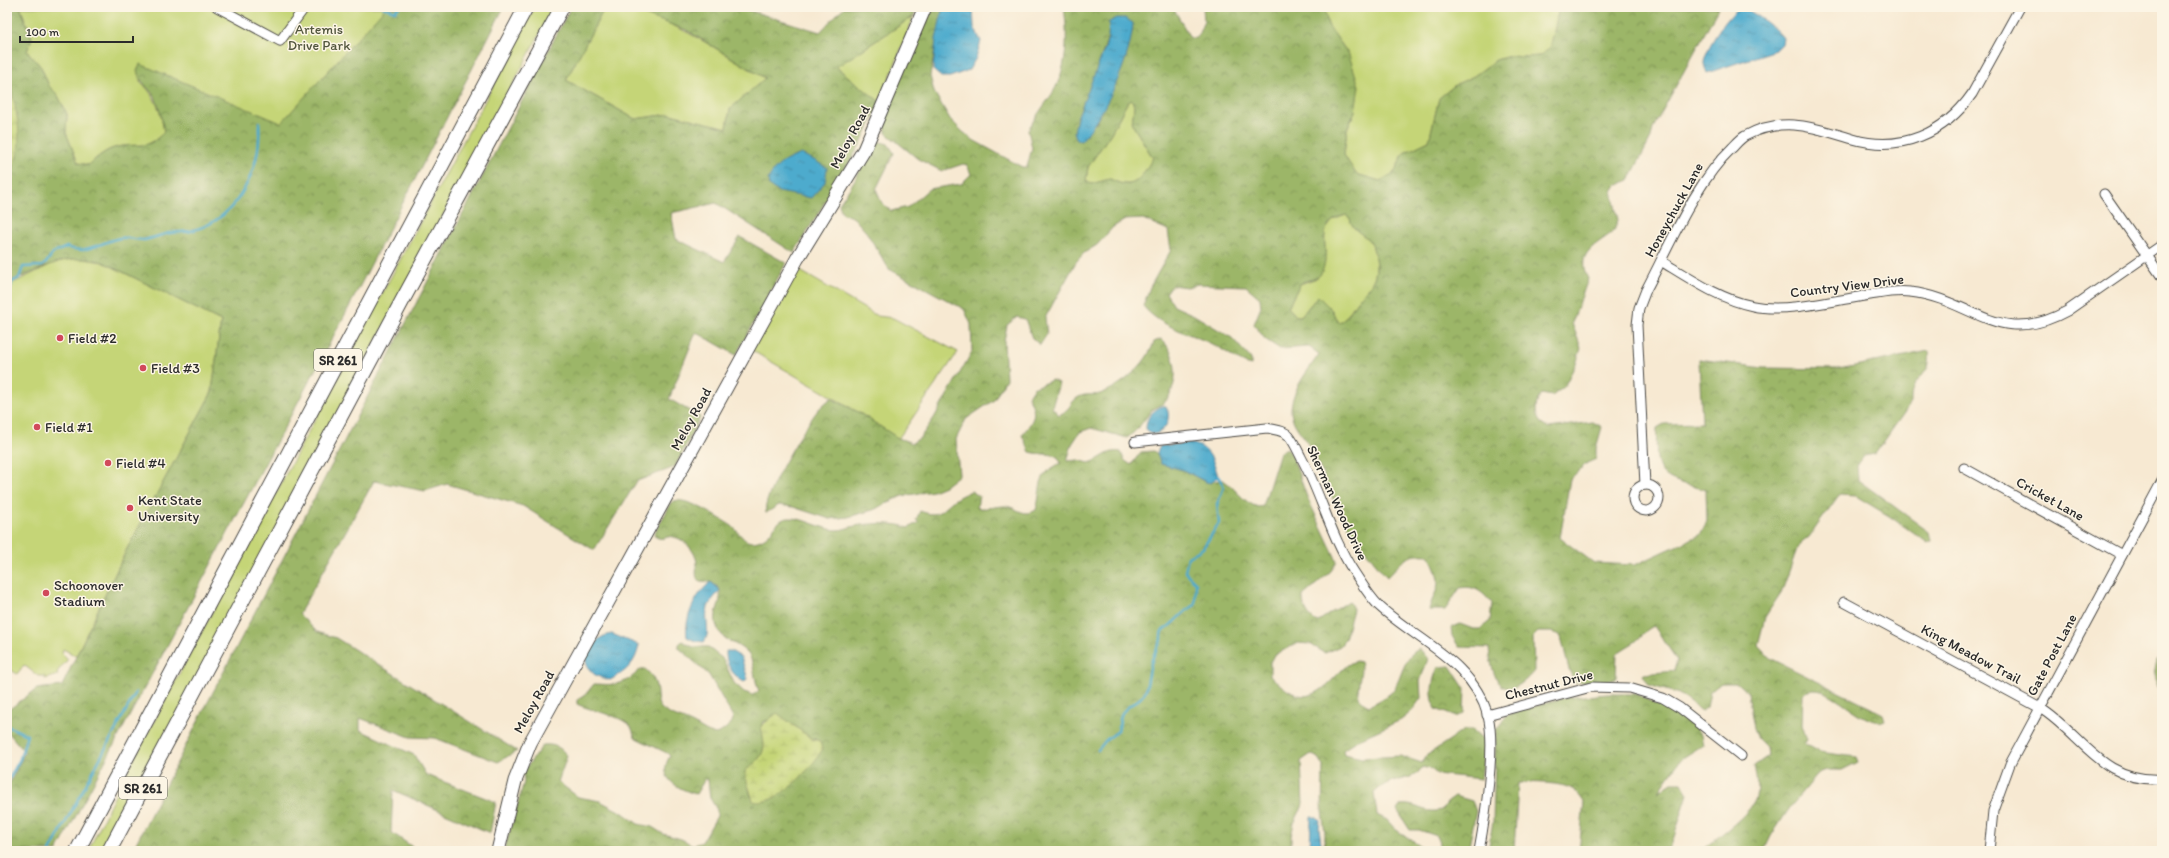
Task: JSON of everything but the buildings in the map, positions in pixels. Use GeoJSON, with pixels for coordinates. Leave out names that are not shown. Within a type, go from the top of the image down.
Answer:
{"type":"FeatureCollection","features":[{"type":"Feature","properties":{"kind":"main road","name":"SR 261"},"geometry":{"type":"LineString","coordinates":[[77,851],[526,7]]}},
{"type":"Feature","properties":{"kind":"main road","name":"SR 261"},"geometry":{"type":"LineString","coordinates":[[109,851],[401,303],[562,7]]}},
{"type":"Feature","properties":{"kind":"street"},"geometry":{"type":"LineString","coordinates":[[218,7],[280,41],[305,7]]}},
{"type":"Feature","properties":{"kind":"street","name":"Meloy Road"},"geometry":{"type":"LineString","coordinates":[[498,851],[515,781],[530,743],[797,259],[864,150],[925,7]]}},
{"type":"Feature","properties":{"kind":"street","name":"Honeychuck Lane"},"geometry":{"type":"LineString","coordinates":[[1645,485],[1636,325],[1639,308],[1646,290],[1661,261],[1708,175],[1744,136],[1781,125],[1799,124],[1819,128],[1866,142],[1900,143],[1923,136],[1935,130],[1963,106],[1972,94],[2020,7]]}},
{"type":"Feature","properties":{"kind":"street"},"geometry":{"type":"LineString","coordinates":[[2104,194],[2162,277]]}},
{"type":"Feature","properties":{"kind":"street","name":"Country View Drive"},"geometry":{"type":"LineString","coordinates":[[1661,261],[1721,295],[1754,306],[1781,308],[1902,291],[1934,297],[1994,322],[2014,326],[2056,318],[2162,245]]}},
{"type":"Feature","properties":{"kind":"street","name":"Sherman Wood Drive"},"geometry":{"type":"LineString","coordinates":[[1135,442],[1267,428],[1283,431],[1290,436],[1304,463],[1345,558],[1368,594],[1394,618],[1448,658],[1462,671],[1479,696],[1487,715],[1490,733],[1488,778],[1479,851]]}},
{"type":"Feature","properties":{"kind":"street","name":"Cricket Lane"},"geometry":{"type":"LineString","coordinates":[[1964,468],[2122,555]]}},
{"type":"Feature","properties":{"kind":"street","name":"Gate Post Lane"},"geometry":{"type":"LineString","coordinates":[[1989,851],[1993,811],[2000,788],[2010,764],[2162,481]]}},
{"type":"Feature","properties":{"kind":"street","name":"King Meadow Trail"},"geometry":{"type":"LineString","coordinates":[[1844,602],[2040,708],[2063,725],[2099,760],[2124,772],[2137,776],[2162,779]]}},
{"type":"Feature","properties":{"kind":"street","name":"Chestnut Drive"},"geometry":{"type":"LineString","coordinates":[[1487,715],[1582,689],[1603,686],[1629,688],[1663,698],[1680,708],[1741,756]]}},
{"type":"Feature","properties":{"kind":"green space"},"geometry":{"type":"Polygon","coordinates":[[[7,7],[20,7],[32,38],[27,51],[41,67],[49,86],[57,94],[67,114],[66,133],[78,163],[89,165],[106,151],[118,147],[147,144],[158,138],[164,132],[160,110],[155,97],[138,75],[137,71],[140,64],[281,123],[386,7],[504,7],[348,309],[57,851],[7,851],[7,789],[25,752],[7,731],[8,710],[37,689],[62,686],[127,549],[212,392],[221,321],[103,262],[88,259],[75,259],[53,264],[7,282],[7,220],[13,212],[7,207],[7,7]]]}},
{"type":"Feature","properties":{"kind":"green space","name":"Artemis Drive Park"},"geometry":{"type":"Polygon","coordinates":[[[20,7],[386,7],[301,130],[139,80],[149,91],[156,103],[164,132],[158,138],[147,144],[118,147],[106,151],[89,165],[78,163],[66,133],[67,114],[57,94],[49,86],[41,67],[27,51],[32,38],[20,7]]]}},
{"type":"Feature","properties":{"kind":"green space"},"geometry":{"type":"Polygon","coordinates":[[[535,7],[554,7],[105,851],[88,851],[119,787],[535,7]]]}},
{"type":"Feature","properties":{"kind":"green space"},"geometry":{"type":"Polygon","coordinates":[[[571,7],[605,7],[566,80],[635,119],[670,114],[727,128],[730,109],[765,78],[686,30],[623,7],[738,7],[820,32],[844,7],[917,7],[914,16],[836,67],[880,102],[860,145],[794,253],[716,203],[671,213],[676,239],[724,262],[740,237],[786,263],[736,355],[696,332],[669,399],[700,417],[675,467],[637,481],[594,550],[523,506],[447,484],[425,491],[374,481],[299,614],[317,632],[336,638],[517,751],[498,762],[435,738],[410,737],[360,718],[360,730],[414,755],[426,775],[496,802],[490,833],[393,790],[391,832],[418,851],[132,851],[210,698],[571,7]]]}},
{"type":"Feature","properties":{"kind":"green space"},"geometry":{"type":"Polygon","coordinates":[[[605,7],[625,9],[646,14],[667,23],[709,44],[766,79],[730,109],[727,128],[670,114],[635,119],[566,80],[605,7]]]}},
{"type":"Feature","properties":{"kind":"green space"},"geometry":{"type":"Polygon","coordinates":[[[929,7],[943,7],[930,76],[934,92],[950,119],[973,140],[1022,167],[1027,167],[1032,148],[1028,130],[1052,94],[1064,63],[1066,52],[1066,29],[1064,7],[1173,7],[1190,38],[1197,38],[1204,21],[1203,7],[1324,7],[1328,25],[1349,55],[1359,86],[1355,111],[1347,129],[1344,155],[1356,174],[1380,181],[1394,173],[1404,153],[1429,141],[1439,98],[1455,85],[1474,76],[1496,60],[1510,56],[1541,56],[1551,46],[1559,7],[1719,7],[1653,128],[1651,138],[1629,180],[1616,185],[1612,191],[1618,220],[1614,231],[1589,250],[1584,262],[1584,270],[1588,279],[1572,323],[1581,348],[1577,361],[1564,387],[1552,396],[1542,394],[1537,403],[1536,411],[1538,419],[1549,428],[1593,422],[1602,427],[1596,448],[1596,459],[1587,463],[1570,479],[1560,538],[1594,563],[1635,565],[1700,535],[1707,521],[1706,490],[1679,482],[1669,478],[1663,473],[1659,467],[1656,445],[1657,428],[1664,424],[1702,423],[1699,359],[1763,368],[1839,369],[1929,351],[1928,367],[1914,386],[1911,396],[1911,403],[1875,454],[1864,456],[1857,466],[1858,480],[1929,532],[1931,541],[1928,543],[1889,516],[1856,496],[1839,495],[1809,537],[1798,546],[1782,591],[1765,617],[1758,645],[1770,658],[1883,714],[1885,720],[1878,722],[1860,715],[1823,691],[1811,690],[1805,692],[1803,695],[1802,725],[1807,740],[1804,744],[1819,752],[1856,757],[1858,762],[1842,770],[1827,770],[1820,772],[1791,806],[1771,836],[1764,851],[1701,851],[1748,811],[1756,797],[1757,785],[1754,766],[1768,756],[1767,748],[1758,739],[1754,729],[1748,693],[1737,683],[1721,683],[1710,692],[1707,707],[1702,711],[1679,694],[1649,685],[1643,675],[1644,674],[1674,671],[1677,660],[1654,626],[1617,654],[1616,678],[1613,680],[1576,683],[1568,666],[1560,635],[1551,632],[1538,632],[1533,637],[1534,671],[1524,682],[1515,687],[1507,688],[1501,685],[1493,670],[1489,648],[1459,647],[1452,636],[1451,628],[1460,624],[1473,629],[1480,629],[1490,621],[1492,603],[1478,590],[1465,587],[1460,588],[1445,610],[1429,610],[1438,582],[1435,568],[1428,555],[1414,555],[1409,557],[1387,577],[1355,536],[1335,503],[1313,451],[1293,420],[1291,414],[1292,400],[1298,386],[1319,354],[1309,347],[1280,349],[1265,339],[1254,324],[1261,307],[1260,298],[1246,286],[1198,284],[1187,287],[1172,285],[1166,293],[1174,306],[1194,315],[1232,338],[1251,359],[1251,365],[1246,364],[1206,341],[1167,325],[1150,314],[1143,306],[1150,287],[1171,250],[1168,230],[1143,219],[1125,220],[1113,227],[1097,245],[1084,253],[1076,262],[1045,318],[1047,334],[1040,345],[1032,338],[1025,319],[1017,317],[1007,325],[1004,341],[1006,379],[994,400],[966,419],[956,439],[959,475],[945,486],[933,491],[902,496],[873,510],[848,517],[830,519],[793,507],[779,505],[766,513],[766,505],[770,493],[785,462],[819,408],[831,398],[858,412],[898,438],[912,443],[920,438],[934,418],[972,352],[971,324],[964,309],[889,269],[867,233],[854,218],[842,213],[839,204],[877,141],[888,144],[894,153],[876,189],[882,203],[891,211],[908,207],[929,189],[961,184],[971,174],[967,165],[963,164],[942,171],[918,159],[886,133],[885,123],[887,110],[929,7]],[[1108,37],[1092,84],[1077,118],[1096,123],[1129,48],[1108,37]],[[1132,100],[1127,103],[1111,133],[1088,167],[1086,181],[1091,184],[1110,179],[1118,183],[1131,184],[1140,177],[1153,158],[1132,124],[1134,106],[1132,100]],[[1346,215],[1335,219],[1328,225],[1325,232],[1325,258],[1324,266],[1320,275],[1300,284],[1288,307],[1296,316],[1301,316],[1318,296],[1331,309],[1338,322],[1342,321],[1348,315],[1374,278],[1376,266],[1374,250],[1371,243],[1353,226],[1350,218],[1346,215]]]}},
{"type":"Feature","properties":{"kind":"green space"},"geometry":{"type":"Polygon","coordinates":[[[1324,7],[1559,7],[1552,46],[1541,56],[1510,56],[1496,60],[1474,76],[1455,85],[1439,99],[1429,141],[1404,153],[1394,173],[1380,181],[1356,174],[1344,155],[1347,129],[1355,111],[1349,55],[1328,25],[1324,7]]]}},
{"type":"Feature","properties":{"kind":"green space"},"geometry":{"type":"Polygon","coordinates":[[[914,16],[880,102],[836,67],[914,16]]]}},
{"type":"Feature","properties":{"kind":"green space"},"geometry":{"type":"Polygon","coordinates":[[[7,76],[16,112],[19,140],[18,153],[14,164],[7,172],[7,76]]]}},
{"type":"Feature","properties":{"kind":"green space"},"geometry":{"type":"Polygon","coordinates":[[[1132,100],[1134,106],[1132,124],[1153,158],[1140,177],[1131,184],[1118,183],[1110,179],[1091,184],[1086,181],[1088,167],[1111,133],[1127,103],[1132,100]]]}},
{"type":"Feature","properties":{"kind":"green space"},"geometry":{"type":"Polygon","coordinates":[[[1346,215],[1350,218],[1353,226],[1369,240],[1372,245],[1376,266],[1374,278],[1342,321],[1338,322],[1331,309],[1318,296],[1301,316],[1296,316],[1288,307],[1300,284],[1317,278],[1325,251],[1324,232],[1333,220],[1346,215]]]}},
{"type":"Feature","properties":{"kind":"green space"},"geometry":{"type":"Polygon","coordinates":[[[77,258],[103,262],[221,321],[212,392],[127,549],[76,656],[63,649],[62,653],[68,659],[57,672],[58,675],[45,679],[45,676],[38,676],[24,665],[17,674],[7,667],[7,286],[60,260],[77,258]]]}},
{"type":"Feature","properties":{"kind":"green space"},"geometry":{"type":"Polygon","coordinates":[[[797,269],[877,316],[893,318],[958,352],[898,439],[858,412],[751,350],[797,269]]]}},
{"type":"Feature","properties":{"kind":"green space"},"geometry":{"type":"Polygon","coordinates":[[[1161,339],[1167,345],[1174,361],[1175,378],[1170,395],[1165,402],[1152,410],[1138,428],[1127,438],[1091,428],[1080,432],[1072,444],[1067,461],[1078,460],[1089,463],[1108,453],[1116,451],[1121,452],[1124,460],[1131,465],[1141,452],[1154,451],[1158,455],[1161,464],[1183,470],[1206,482],[1223,480],[1248,502],[1258,507],[1263,506],[1280,452],[1287,448],[1292,455],[1307,497],[1337,561],[1331,571],[1303,596],[1305,607],[1311,618],[1317,622],[1349,601],[1353,609],[1345,639],[1340,646],[1325,653],[1310,644],[1298,643],[1274,655],[1270,662],[1270,675],[1279,684],[1295,694],[1303,696],[1311,695],[1327,685],[1348,665],[1356,661],[1360,662],[1361,674],[1358,686],[1359,697],[1369,706],[1391,693],[1398,682],[1406,662],[1414,652],[1420,649],[1428,659],[1420,681],[1421,698],[1411,712],[1401,720],[1359,739],[1343,750],[1344,754],[1362,758],[1400,756],[1422,763],[1426,756],[1464,730],[1473,730],[1485,741],[1481,779],[1437,774],[1431,769],[1422,767],[1416,774],[1407,778],[1392,781],[1374,793],[1377,815],[1387,820],[1395,829],[1426,850],[1438,849],[1440,843],[1437,836],[1419,830],[1410,830],[1397,810],[1401,805],[1437,811],[1444,809],[1448,801],[1455,796],[1472,801],[1476,811],[1468,851],[1324,851],[1325,834],[1322,811],[1323,766],[1318,758],[1311,754],[1301,761],[1303,805],[1294,823],[1291,836],[1291,851],[504,851],[524,782],[523,772],[543,745],[557,747],[567,756],[558,782],[578,797],[600,801],[623,813],[638,824],[652,827],[663,834],[681,839],[693,845],[702,842],[717,816],[717,810],[710,798],[708,780],[705,779],[696,794],[676,786],[667,776],[666,764],[670,756],[667,753],[636,738],[631,727],[621,719],[577,704],[577,700],[585,695],[594,684],[619,683],[629,679],[641,669],[645,669],[654,680],[661,708],[670,714],[713,734],[722,731],[732,723],[733,717],[709,675],[679,648],[679,644],[682,641],[693,647],[707,647],[723,659],[734,683],[744,692],[753,695],[759,691],[751,658],[745,650],[726,639],[716,624],[715,619],[720,597],[719,588],[711,582],[699,581],[696,574],[696,558],[686,543],[674,537],[658,538],[654,534],[672,502],[677,500],[684,501],[702,508],[732,526],[741,536],[750,542],[759,541],[764,538],[780,521],[790,518],[803,520],[824,528],[837,530],[842,530],[853,526],[875,524],[890,524],[908,528],[919,522],[916,520],[920,511],[932,514],[940,512],[960,496],[971,491],[979,496],[977,507],[979,508],[1005,506],[1024,513],[1031,512],[1036,510],[1043,478],[1052,468],[1061,463],[1057,456],[1030,452],[1022,435],[1032,421],[1033,417],[1034,412],[1028,396],[1033,388],[1052,380],[1059,383],[1052,407],[1059,415],[1079,397],[1084,395],[1100,394],[1117,386],[1125,380],[1140,366],[1151,350],[1154,342],[1161,339]],[[771,719],[763,722],[761,726],[764,741],[763,752],[757,761],[745,771],[751,797],[771,799],[795,782],[816,739],[812,739],[795,726],[771,719]]]}},
{"type":"Feature","properties":{"kind":"green space"},"geometry":{"type":"Polygon","coordinates":[[[2162,655],[2162,688],[2158,686],[2154,670],[2156,660],[2162,655]]]}},
{"type":"Feature","properties":{"kind":"green space"},"geometry":{"type":"Polygon","coordinates":[[[1450,666],[1465,689],[1464,713],[1456,717],[1436,709],[1432,693],[1434,678],[1438,667],[1450,666]]]}},
{"type":"Feature","properties":{"kind":"green space"},"geometry":{"type":"Polygon","coordinates":[[[1608,694],[1636,694],[1673,713],[1694,726],[1701,735],[1703,745],[1681,759],[1658,792],[1672,783],[1682,783],[1688,794],[1668,851],[1579,851],[1584,802],[1575,791],[1569,787],[1555,784],[1518,783],[1514,851],[1488,851],[1493,821],[1496,730],[1508,714],[1564,698],[1608,694]]]}},
{"type":"Feature","properties":{"kind":"green space"},"geometry":{"type":"Polygon","coordinates":[[[777,713],[812,739],[820,741],[822,750],[802,776],[782,793],[772,799],[762,802],[753,801],[745,771],[757,761],[763,752],[764,741],[761,726],[777,713]]]}},
{"type":"Feature","properties":{"kind":"water"},"geometry":{"type":"Polygon","coordinates":[[[943,7],[973,7],[974,27],[981,41],[976,58],[969,70],[950,77],[941,77],[933,70],[936,39],[943,7]]]}},
{"type":"Feature","properties":{"kind":"water"},"geometry":{"type":"Polygon","coordinates":[[[1740,8],[1751,12],[1770,25],[1783,38],[1782,44],[1776,50],[1707,73],[1704,63],[1712,41],[1735,11],[1740,8]]]}},
{"type":"Feature","properties":{"kind":"water"},"geometry":{"type":"Polygon","coordinates":[[[1117,18],[1125,18],[1133,23],[1131,37],[1122,69],[1099,116],[1081,141],[1077,140],[1074,132],[1077,118],[1105,48],[1108,37],[1109,22],[1117,18]]]}},
{"type":"Feature","properties":{"kind":"water"},"geometry":{"type":"Polygon","coordinates":[[[801,154],[827,168],[825,182],[811,198],[779,192],[769,186],[768,179],[778,166],[801,154]]]}},
{"type":"Feature","properties":{"kind":"water"},"geometry":{"type":"Polygon","coordinates":[[[1162,406],[1166,406],[1168,410],[1168,420],[1161,431],[1152,434],[1146,429],[1148,418],[1155,410],[1162,406]]]}},
{"type":"Feature","properties":{"kind":"water"},"geometry":{"type":"Polygon","coordinates":[[[1189,443],[1206,450],[1212,459],[1218,476],[1211,483],[1183,470],[1161,464],[1157,453],[1160,446],[1189,443]]]}},
{"type":"Feature","properties":{"kind":"water"},"geometry":{"type":"Polygon","coordinates":[[[711,582],[720,590],[711,602],[707,611],[706,639],[704,642],[695,641],[687,637],[687,622],[689,614],[700,593],[711,582]]]}},
{"type":"Feature","properties":{"kind":"water"},"geometry":{"type":"Polygon","coordinates":[[[612,634],[639,645],[633,662],[621,674],[610,680],[593,674],[586,663],[585,658],[593,645],[599,639],[603,636],[612,634]]]}},
{"type":"Feature","properties":{"kind":"water"},"geometry":{"type":"Polygon","coordinates":[[[726,651],[731,651],[741,657],[747,676],[747,679],[744,682],[730,669],[726,651]]]}},
{"type":"Feature","properties":{"kind":"water"},"geometry":{"type":"Polygon","coordinates":[[[1311,817],[1316,817],[1320,821],[1319,828],[1322,851],[1310,851],[1311,817]]]}},
{"type":"Feature","properties":{"kind":"waterway"},"geometry":{"type":"LineString","coordinates":[[383,7],[395,11],[399,7]]}},
{"type":"Feature","properties":{"kind":"waterway"},"geometry":{"type":"LineString","coordinates":[[10,292],[12,282],[19,278],[23,267],[42,266],[53,253],[67,247],[80,250],[120,238],[144,240],[170,233],[191,231],[210,223],[224,214],[236,202],[245,188],[252,172],[257,156],[259,122]]}},
{"type":"Feature","properties":{"kind":"waterway"},"geometry":{"type":"LineString","coordinates":[[1098,750],[1106,740],[1118,731],[1122,713],[1144,693],[1152,661],[1161,642],[1162,631],[1195,605],[1196,583],[1185,572],[1188,557],[1203,548],[1219,523],[1217,504],[1224,487],[1218,476]]}},
{"type":"Feature","properties":{"kind":"waterway"},"geometry":{"type":"LineString","coordinates":[[50,851],[136,692]]}},
{"type":"Feature","properties":{"kind":"waterway"},"geometry":{"type":"LineString","coordinates":[[7,726],[27,735],[20,759],[7,783]]}},
{"type":"Feature","properties":{"kind":"place","name":"Field #2"},"geometry":{"type":"Point","coordinates":[60,338]}},
{"type":"Feature","properties":{"kind":"place","name":"Field #3"},"geometry":{"type":"Point","coordinates":[143,368]}},
{"type":"Feature","properties":{"kind":"place","name":"Field #1"},"geometry":{"type":"Point","coordinates":[37,427]}},
{"type":"Feature","properties":{"kind":"place","name":"Field #4"},"geometry":{"type":"Point","coordinates":[108,463]}},
{"type":"Feature","properties":{"kind":"place","name":"Kent State University"},"geometry":{"type":"Point","coordinates":[130,508]}},
{"type":"Feature","properties":{"kind":"place","name":"Schoonover Stadium"},"geometry":{"type":"Point","coordinates":[46,593]}}]}
